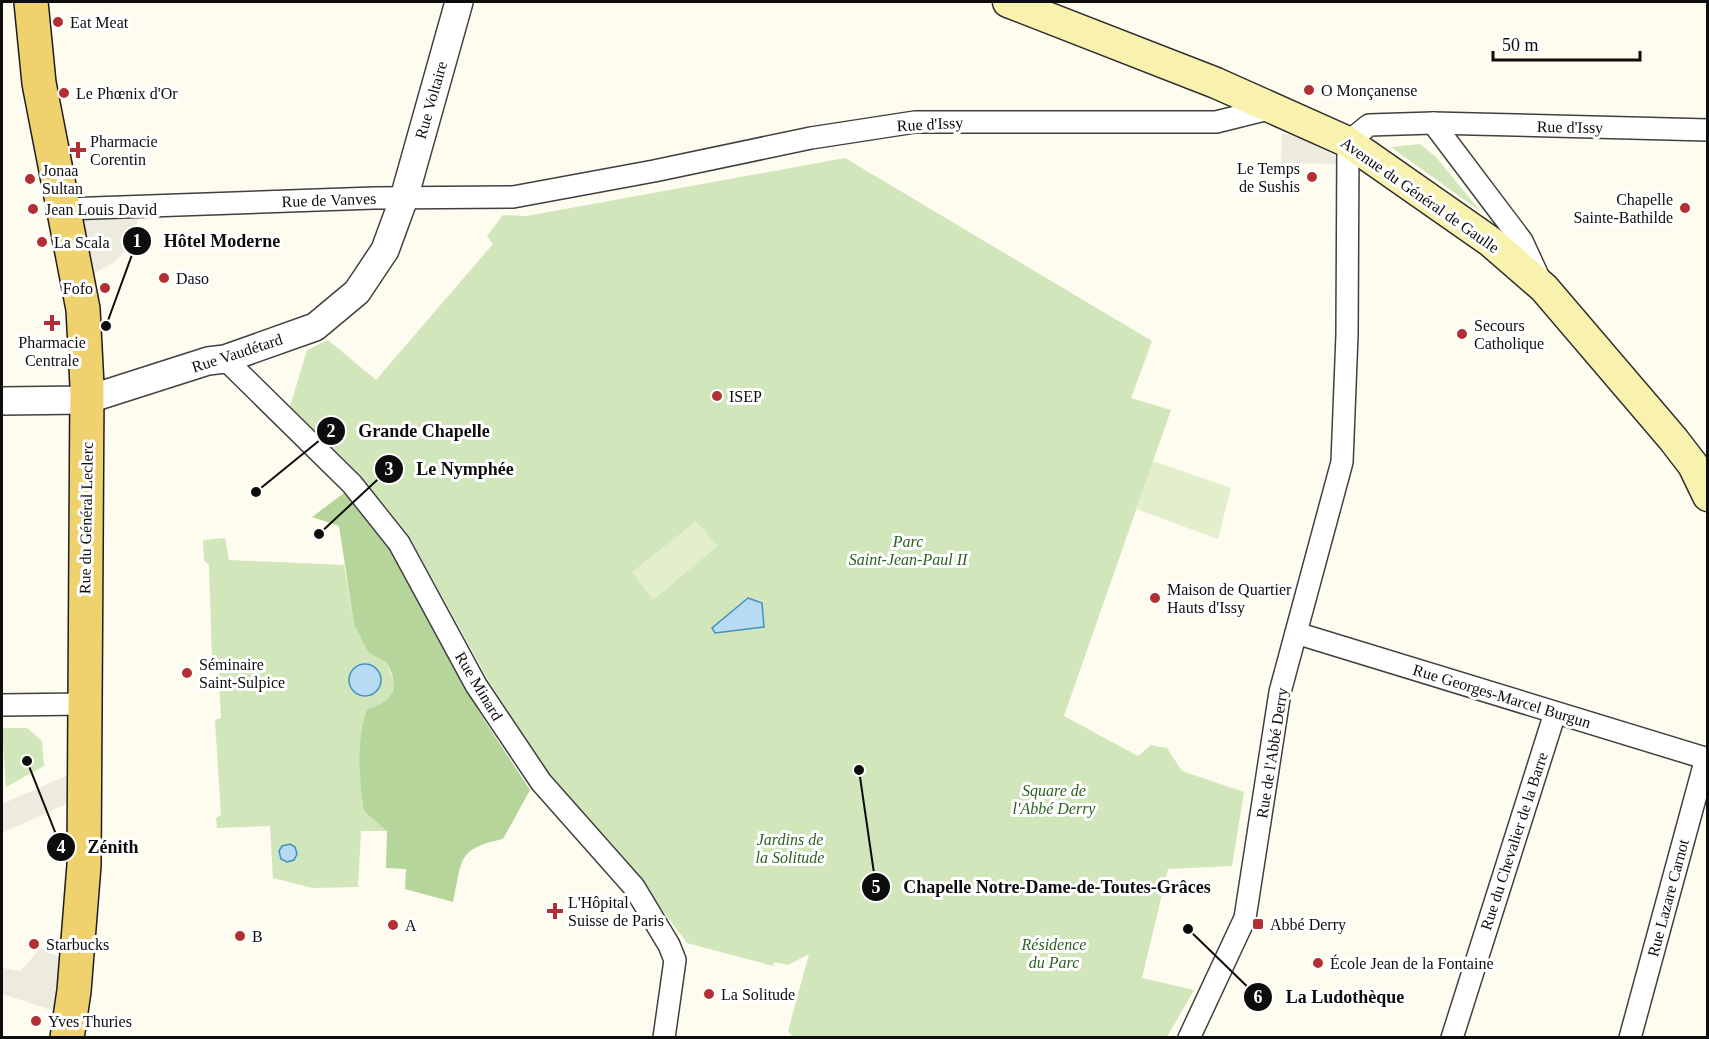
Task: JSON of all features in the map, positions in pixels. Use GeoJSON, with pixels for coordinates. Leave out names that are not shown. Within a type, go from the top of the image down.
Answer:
{"type":"FeatureCollection","features":[{"type":"Feature","properties":{"kind":"main road","name":"Rue du Général Leclerc"},"geometry":{"type":"LineString","coordinates":[[32,2],[39,83],[83,309],[86,400],[84,865],[74,990],[67,1038]]}},
{"type":"Feature","properties":{"kind":"main road","name":"Avenue du Général de Gaulle"},"geometry":{"type":"LineString","coordinates":[[1008,2],[1060,20],[1273,108],[1348,142],[1491,242],[1544,288],[1700,463],[1707,496]]}},
{"type":"Feature","properties":{"kind":"street","name":"Rue Voltaire"},"geometry":{"type":"LineString","coordinates":[[404,198],[459,2]]}},
{"type":"Feature","properties":{"kind":"street","name":"Rue d'Issy"},"geometry":{"type":"LineString","coordinates":[[592,182],[811,138],[915,122],[1216,122],[1273,108]]}},
{"type":"Feature","properties":{"kind":"street","name":"Rue d'Issy"},"geometry":{"type":"LineString","coordinates":[[1348,142],[1369,125],[1433,123],[1707,130]]}},
{"type":"Feature","properties":{"kind":"street"},"geometry":{"type":"LineString","coordinates":[[1433,123],[1522,241],[1544,288]]}},
{"type":"Feature","properties":{"kind":"street","name":"Rue de l'Abbé Derry"},"geometry":{"type":"LineString","coordinates":[[1189,1038],[1245,918],[1280,692],[1342,462],[1347,335],[1348,142]]}},
{"type":"Feature","properties":{"kind":"street","name":"Rue de Vanves"},"geometry":{"type":"LineString","coordinates":[[65,209],[513,196],[592,182]]}},
{"type":"Feature","properties":{"kind":"street","name":"Rue Vaudétard"},"geometry":{"type":"LineString","coordinates":[[2,401],[86,400],[208,361],[225,359],[315,327],[357,292],[385,250],[404,198]]}},
{"type":"Feature","properties":{"kind":"street","name":"Rue Minard"},"geometry":{"type":"LineString","coordinates":[[225,359],[352,484],[399,543],[476,685],[541,782],[634,888],[669,945],[675,960],[664,1038]]}},
{"type":"Feature","properties":{"kind":"street","name":"Rue Georges-Marcel Burgun"},"geometry":{"type":"LineString","coordinates":[[1296,633],[1707,759]]}},
{"type":"Feature","properties":{"kind":"street"},"geometry":{"type":"LineString","coordinates":[[2,705],[85,704]]}},
{"type":"Feature","properties":{"kind":"street","name":"Rue du Chevalier de la Barre"},"geometry":{"type":"LineString","coordinates":[[1452,1038],[1555,713]]}},
{"type":"Feature","properties":{"kind":"street","name":"Rue Lazare Carnot"},"geometry":{"type":"LineString","coordinates":[[1630,1038],[1707,759]]}},
{"type":"Feature","properties":{"kind":"green space"},"geometry":{"type":"Polygon","coordinates":[[[1420,144],[1436,157],[1481,212],[1391,147],[1420,144]]]}},
{"type":"Feature","properties":{"kind":"green space"},"geometry":{"type":"Polygon","coordinates":[[[845,158],[1152,341],[1131,398],[1171,410],[1064,716],[1138,756],[1151,745],[1167,748],[1182,771],[1244,792],[1232,866],[1168,869],[1142,978],[1194,990],[1167,1037],[793,1037],[788,1031],[809,954],[788,965],[774,962],[773,966],[687,943],[616,848],[548,774],[487,678],[408,534],[361,476],[290,407],[307,350],[328,340],[376,380],[493,244],[487,236],[503,215],[527,216],[845,158]]]}},
{"type":"Feature","properties":{"kind":"green space"},"geometry":{"type":"Polygon","coordinates":[[[1153,461],[1231,488],[1218,539],[1136,509],[1153,461]]]}},
{"type":"Feature","properties":{"kind":"green space"},"geometry":{"type":"Polygon","coordinates":[[[344,493],[390,551],[479,712],[530,790],[503,839],[477,847],[464,858],[453,902],[405,889],[406,869],[386,868],[387,831],[364,811],[360,760],[364,721],[367,709],[389,698],[394,686],[391,671],[386,662],[368,652],[354,624],[339,526],[312,517],[344,493]]]}},
{"type":"Feature","properties":{"kind":"green space"},"geometry":{"type":"Polygon","coordinates":[[[696,521],[718,546],[653,600],[632,572],[696,521]]]}},
{"type":"Feature","properties":{"kind":"green space"},"geometry":{"type":"Polygon","coordinates":[[[225,538],[229,560],[344,565],[354,624],[368,651],[386,662],[394,682],[392,694],[384,704],[367,709],[387,831],[361,831],[358,887],[313,888],[273,878],[270,826],[217,828],[216,818],[221,815],[215,720],[221,718],[218,661],[212,659],[209,565],[204,561],[203,540],[225,538]]]}},
{"type":"Feature","properties":{"kind":"green space"},"geometry":{"type":"Polygon","coordinates":[[[2,728],[27,728],[42,741],[44,766],[6,787],[2,728]]]}},
{"type":"Feature","properties":{"kind":"shaded area"},"geometry":{"type":"Polygon","coordinates":[[[1282,134],[1301,135],[1328,147],[1335,154],[1336,164],[1290,163],[1289,169],[1281,169],[1282,134]]]}},
{"type":"Feature","properties":{"kind":"shaded area"},"geometry":{"type":"Polygon","coordinates":[[[140,214],[129,247],[113,263],[91,275],[82,222],[85,218],[140,214]]]}},
{"type":"Feature","properties":{"kind":"shaded area"},"geometry":{"type":"Polygon","coordinates":[[[84,768],[84,796],[2,833],[2,804],[84,768]]]}},
{"type":"Feature","properties":{"kind":"shaded area"},"geometry":{"type":"Polygon","coordinates":[[[41,948],[75,966],[70,1016],[2,994],[2,968],[20,971],[41,948]]]}},
{"type":"Feature","properties":{"kind":"water"},"geometry":{"type":"Polygon","coordinates":[[[748,598],[762,603],[764,627],[715,633],[712,628],[748,598]]]}},
{"type":"Feature","properties":{"kind":"water"},"geometry":{"type":"Polygon","coordinates":[[[365,664],[376,669],[381,680],[376,691],[365,696],[354,691],[349,680],[354,669],[365,664]]]}},
{"type":"Feature","properties":{"kind":"water"},"geometry":{"type":"Polygon","coordinates":[[[290,844],[295,847],[297,854],[294,860],[287,862],[281,859],[279,851],[282,846],[290,844]]]}},
{"type":"Feature","properties":{"kind":"place","name":"Eat Meat"},"geometry":{"type":"Point","coordinates":[58,22]}},
{"type":"Feature","properties":{"kind":"place","name":"O Monçanense"},"geometry":{"type":"Point","coordinates":[1309,90]}},
{"type":"Feature","properties":{"kind":"place","name":"Le Phœnix d'Or"},"geometry":{"type":"Point","coordinates":[64,93]}},
{"type":"Feature","properties":{"kind":"place","name":"Pharmacie Corentin"},"geometry":{"type":"Point","coordinates":[78,150]}},
{"type":"Feature","properties":{"kind":"place","name":"Le Temps de Sushis"},"geometry":{"type":"Point","coordinates":[1312,177]}},
{"type":"Feature","properties":{"kind":"place","name":"Jonaa Sultan"},"geometry":{"type":"Point","coordinates":[30,179]}},
{"type":"Feature","properties":{"kind":"place","name":"Chapelle Sainte-Bathilde"},"geometry":{"type":"Point","coordinates":[1685,208]}},
{"type":"Feature","properties":{"kind":"place","name":"Jean Louis David"},"geometry":{"type":"Point","coordinates":[33,209]}},
{"type":"Feature","properties":{"kind":"place","name":"La Scala"},"geometry":{"type":"Point","coordinates":[42,242]}},
{"type":"Feature","properties":{"kind":"place","name":"Daso"},"geometry":{"type":"Point","coordinates":[164,278]}},
{"type":"Feature","properties":{"kind":"place","name":"Fofo"},"geometry":{"type":"Point","coordinates":[105,288]}},
{"type":"Feature","properties":{"kind":"place","name":"Pharmacie Centrale"},"geometry":{"type":"Point","coordinates":[52,323]}},
{"type":"Feature","properties":{"kind":"place","name":"Hôtel Moderne"},"geometry":{"type":"Point","coordinates":[106,326]}},
{"type":"Feature","properties":{"kind":"place","name":"Secours Catholique"},"geometry":{"type":"Point","coordinates":[1462,334]}},
{"type":"Feature","properties":{"kind":"place","name":"ISEP"},"geometry":{"type":"Point","coordinates":[717,396]}},
{"type":"Feature","properties":{"kind":"place","name":"Grande Chapelle"},"geometry":{"type":"Point","coordinates":[256,492]}},
{"type":"Feature","properties":{"kind":"place","name":"Le Nymphée"},"geometry":{"type":"Point","coordinates":[319,534]}},
{"type":"Feature","properties":{"kind":"place","name":"Maison de Quartier Hauts d'Issy"},"geometry":{"type":"Point","coordinates":[1155,598]}},
{"type":"Feature","properties":{"kind":"place","name":"Séminaire Saint-Sulpice"},"geometry":{"type":"Point","coordinates":[187,673]}},
{"type":"Feature","properties":{"kind":"place","name":"Zénith"},"geometry":{"type":"Point","coordinates":[27,761]}},
{"type":"Feature","properties":{"kind":"place","name":"Chapelle Notre-Dame-de-Toutes-Grâces"},"geometry":{"type":"Point","coordinates":[859,770]}},
{"type":"Feature","properties":{"kind":"place","name":"L'Hôpital Suisse de Paris"},"geometry":{"type":"Point","coordinates":[555,911]}},
{"type":"Feature","properties":{"kind":"place","name":"Abbé Derry"},"geometry":{"type":"Point","coordinates":[1258,924]}},
{"type":"Feature","properties":{"kind":"place","name":"A"},"geometry":{"type":"Point","coordinates":[393,925]}},
{"type":"Feature","properties":{"kind":"place","name":"La Ludothèque"},"geometry":{"type":"Point","coordinates":[1188,929]}},
{"type":"Feature","properties":{"kind":"place","name":"B"},"geometry":{"type":"Point","coordinates":[240,936]}},
{"type":"Feature","properties":{"kind":"place","name":"Starbucks"},"geometry":{"type":"Point","coordinates":[34,944]}},
{"type":"Feature","properties":{"kind":"place","name":"École Jean de la Fontaine"},"geometry":{"type":"Point","coordinates":[1318,963]}},
{"type":"Feature","properties":{"kind":"place","name":"La Solitude"},"geometry":{"type":"Point","coordinates":[709,994]}},
{"type":"Feature","properties":{"kind":"place","name":"Yves Thuries"},"geometry":{"type":"Point","coordinates":[36,1021]}},
{"type":"Feature","properties":{"kind":"park label","name":"Parc Saint-Jean-Paul II"},"geometry":{"type":"Point","coordinates":[908,550]}},
{"type":"Feature","properties":{"kind":"park label","name":"Square de l'Abbé Derry"},"geometry":{"type":"Point","coordinates":[1054,799]}},
{"type":"Feature","properties":{"kind":"park label","name":"Jardins de la Solitude"},"geometry":{"type":"Point","coordinates":[790,848]}},
{"type":"Feature","properties":{"kind":"park label","name":"Résidence du Parc"},"geometry":{"type":"Point","coordinates":[1054,953]}}]}
